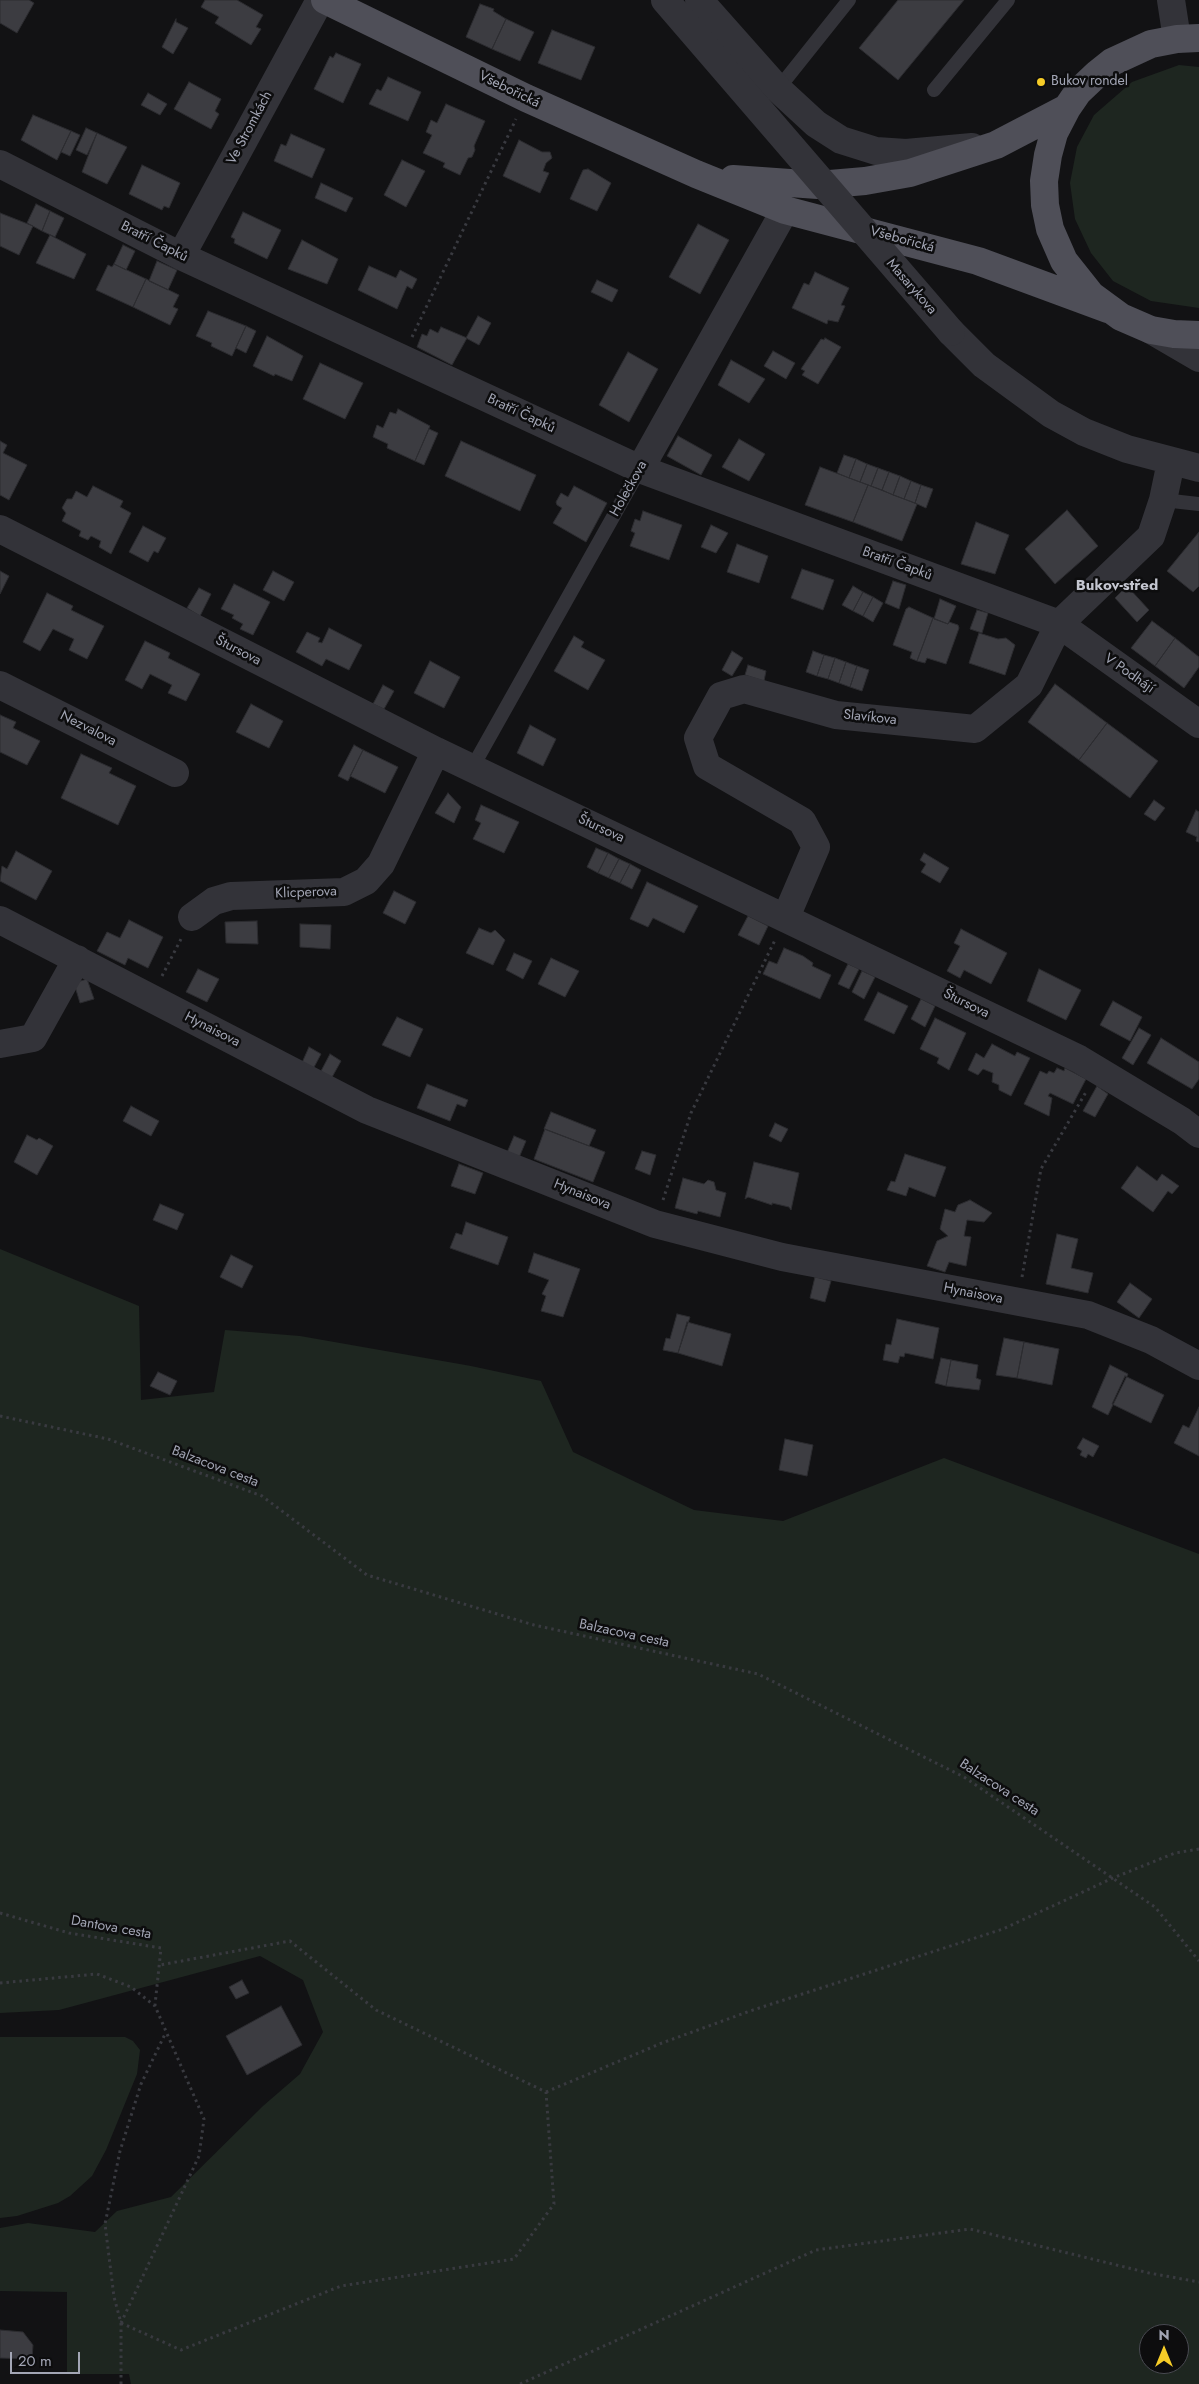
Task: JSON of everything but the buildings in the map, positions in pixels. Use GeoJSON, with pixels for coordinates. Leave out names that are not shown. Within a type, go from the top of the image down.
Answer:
{"type":"FeatureCollection","features":[{"type":"Feature","properties":{"kind":"main road","name":"Všebořická"},"geometry":{"type":"LineString","coordinates":[[325,0],[526,98],[696,174],[785,210],[978,261],[1108,309]]}},
{"type":"Feature","properties":{"kind":"main road"},"geometry":{"type":"LineString","coordinates":[[1188,38],[1150,44],[1112,62],[1078,92],[1054,133],[1044,181],[1045,205],[1050,229],[1064,261],[1078,281],[1108,309],[1121,317],[1151,330],[1174,334],[1199,335]]}},
{"type":"Feature","properties":{"kind":"main road","name":"Všebořická"},"geometry":{"type":"LineString","coordinates":[[696,174],[739,180],[818,185],[865,181],[910,173],[996,145],[1067,108]]}},
{"type":"Feature","properties":{"kind":"street","name":"Ve Stromkách"},"geometry":{"type":"LineString","coordinates":[[181,256],[320,0]]}},
{"type":"Feature","properties":{"kind":"street","name":"Masarykova"},"geometry":{"type":"LineString","coordinates":[[665,0],[951,332],[984,365],[1051,414],[1084,432],[1127,449],[1199,468]]}},
{"type":"Feature","properties":{"kind":"street"},"geometry":{"type":"LineString","coordinates":[[699,0],[778,89],[816,124],[841,140],[876,151],[906,153],[996,145]]}},
{"type":"Feature","properties":{"kind":"street"},"geometry":{"type":"LineString","coordinates":[[1171,0],[1188,38]]}},
{"type":"Feature","properties":{"kind":"street","name":"Bratří Čapků"},"geometry":{"type":"LineString","coordinates":[[0,164],[181,256],[640,469],[1059,624]]}},
{"type":"Feature","properties":{"kind":"street","name":"Holečkova"},"geometry":{"type":"LineString","coordinates":[[640,469],[785,210]]}},
{"type":"Feature","properties":{"kind":"street"},"geometry":{"type":"LineString","coordinates":[[1151,330],[1199,358]]}},
{"type":"Feature","properties":{"kind":"street","name":"Slavíkova"},"geometry":{"type":"LineString","coordinates":[[786,917],[816,847],[802,821],[707,766],[698,738],[721,696],[744,689],[836,715],[975,729],[1029,685],[1059,624],[1151,536],[1163,500],[1171,462]]}},
{"type":"Feature","properties":{"kind":"street","name":"Štursova"},"geometry":{"type":"LineString","coordinates":[[0,530],[436,751],[1079,1059],[1182,1121],[1199,1134]]}},
{"type":"Feature","properties":{"kind":"street","name":"V Podhájí"},"geometry":{"type":"LineString","coordinates":[[1059,624],[1199,724]]}},
{"type":"Feature","properties":{"kind":"street","name":"Nezvalova"},"geometry":{"type":"LineString","coordinates":[[0,684],[175,773]]}},
{"type":"Feature","properties":{"kind":"street","name":"Klicperova"},"geometry":{"type":"LineString","coordinates":[[192,917],[214,901],[231,896],[344,892],[366,881],[381,864],[436,751]]}},
{"type":"Feature","properties":{"kind":"street","name":"Hynaisova"},"geometry":{"type":"LineString","coordinates":[[0,920],[367,1110],[655,1224],[782,1257],[1088,1315],[1151,1340],[1199,1366]]}},
{"type":"Feature","properties":{"kind":"street"},"geometry":{"type":"LineString","coordinates":[[0,1044],[33,1038],[78,959]]}},
{"type":"Feature","properties":{"kind":"lane"},"geometry":{"type":"LineString","coordinates":[[778,89],[849,0]]}},
{"type":"Feature","properties":{"kind":"lane"},"geometry":{"type":"LineString","coordinates":[[934,90],[1008,0]]}},
{"type":"Feature","properties":{"kind":"lane","name":"Holečkova"},"geometry":{"type":"LineString","coordinates":[[472,768],[640,469]]}},
{"type":"Feature","properties":{"kind":"lane"},"geometry":{"type":"LineString","coordinates":[[1163,500],[1199,504]]}},
{"type":"Feature","properties":{"kind":"path"},"geometry":{"type":"LineString","coordinates":[[402,359],[526,98]]}},
{"type":"Feature","properties":{"kind":"path"},"geometry":{"type":"LineString","coordinates":[[151,998],[192,917]]}},
{"type":"Feature","properties":{"kind":"path"},"geometry":{"type":"LineString","coordinates":[[655,1224],[691,1113],[786,917]]}},
{"type":"Feature","properties":{"kind":"path"},"geometry":{"type":"LineString","coordinates":[[1018,1302],[1041,1169],[1098,1071]]}},
{"type":"Feature","properties":{"kind":"path","name":"Balzacova cesta"},"geometry":{"type":"LineString","coordinates":[[0,1416],[108,1439],[262,1496],[367,1575],[534,1625],[758,1674],[964,1777],[1155,1907],[1199,1961]]}},
{"type":"Feature","properties":{"kind":"path"},"geometry":{"type":"LineString","coordinates":[[160,1965],[290,1941],[376,2010],[546,2092],[662,2043],[750,2011],[1003,1929],[1113,1878],[1175,1853],[1199,1849]]}},
{"type":"Feature","properties":{"kind":"path","name":"Dantova cesta"},"geometry":{"type":"LineString","coordinates":[[0,1913],[68,1933],[162,1948],[155,2006]]}},
{"type":"Feature","properties":{"kind":"path"},"geometry":{"type":"LineString","coordinates":[[0,1983],[96,1974],[132,1987],[155,2006],[204,2118],[199,2156],[121,2323]]}},
{"type":"Feature","properties":{"kind":"path"},"geometry":{"type":"LineString","coordinates":[[121,2384],[121,2323],[114,2297],[105,2224],[120,2151],[141,2084],[166,2031]]}},
{"type":"Feature","properties":{"kind":"path"},"geometry":{"type":"LineString","coordinates":[[121,2323],[181,2350],[341,2286],[514,2259],[554,2204],[546,2092]]}},
{"type":"Feature","properties":{"kind":"path"},"geometry":{"type":"LineString","coordinates":[[520,2384],[816,2250],[970,2228],[1149,2273],[1199,2282]]}},
{"type":"Feature","properties":{"kind":"shaded area"},"geometry":{"type":"Polygon","coordinates":[[[1179,65],[1199,67],[1199,308],[1151,301],[1113,281],[1091,253],[1075,219],[1070,183],[1077,147],[1094,115],[1132,82],[1179,65]]]}},
{"type":"Feature","properties":{"kind":"shaded area"},"geometry":{"type":"Polygon","coordinates":[[[0,1249],[139,1306],[141,1400],[214,1392],[225,1330],[300,1336],[471,1366],[541,1381],[573,1452],[694,1510],[783,1521],[944,1458],[1199,1554],[1199,2384],[131,2384],[129,2374],[67,2374],[67,2292],[0,2291],[0,2228],[28,2223],[95,2232],[117,2211],[171,2197],[263,2106],[300,2074],[323,2032],[303,1980],[260,1956],[59,2010],[0,2013],[0,1249]]]}},
{"type":"Feature","properties":{"kind":"shaded area"},"geometry":{"type":"Polygon","coordinates":[[[0,2037],[125,2037],[133,2041],[140,2050],[137,2074],[106,2150],[92,2176],[70,2196],[58,2203],[17,2216],[0,2218],[0,2037]]]}},
{"type":"Feature","properties":{"kind":"place","name":"Bukov rondel"},"geometry":{"type":"Point","coordinates":[1041,82]}},
{"type":"Feature","properties":{"kind":"district","name":"Bukov-střed"},"geometry":{"type":"Point","coordinates":[1117,586]}}]}
